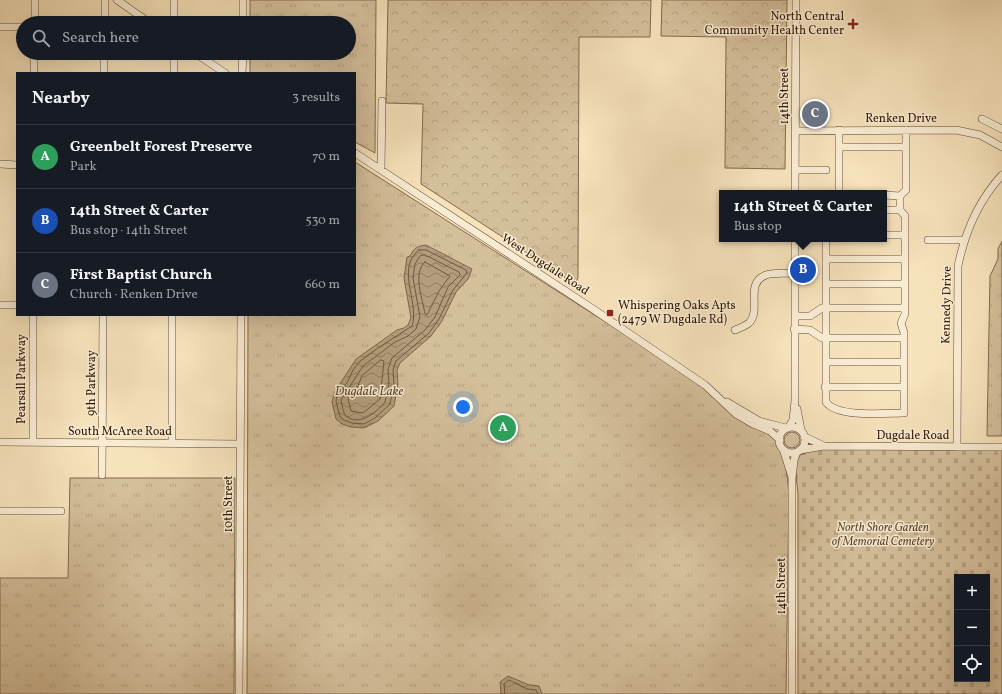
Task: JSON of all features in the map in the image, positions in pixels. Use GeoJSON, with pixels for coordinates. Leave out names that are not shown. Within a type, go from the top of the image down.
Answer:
{"type":"FeatureCollection","features":[{"type":"Feature","properties":{"kind":"street"},"geometry":{"type":"LineString","coordinates":[[35,0],[35,16]]}},
{"type":"Feature","properties":{"kind":"street"},"geometry":{"type":"LineString","coordinates":[[104,16],[105,0]]}},
{"type":"Feature","properties":{"kind":"street"},"geometry":{"type":"LineString","coordinates":[[117,0],[140,16]]}},
{"type":"Feature","properties":{"kind":"street"},"geometry":{"type":"LineString","coordinates":[[174,0],[174,16]]}},
{"type":"Feature","properties":{"kind":"street"},"geometry":{"type":"LineString","coordinates":[[243,0],[243,16]]}},
{"type":"Feature","properties":{"kind":"street","name":"14th Street"},"geometry":{"type":"LineString","coordinates":[[795,190],[796,0]]}},
{"type":"Feature","properties":{"kind":"street"},"geometry":{"type":"LineString","coordinates":[[0,27],[16,27]]}},
{"type":"Feature","properties":{"kind":"street"},"geometry":{"type":"LineString","coordinates":[[34,60],[34,72]]}},
{"type":"Feature","properties":{"kind":"street"},"geometry":{"type":"LineString","coordinates":[[104,60],[104,72]]}},
{"type":"Feature","properties":{"kind":"street"},"geometry":{"type":"LineString","coordinates":[[174,60],[174,72]]}},
{"type":"Feature","properties":{"kind":"street"},"geometry":{"type":"LineString","coordinates":[[206,60],[224,72]]}},
{"type":"Feature","properties":{"kind":"street"},"geometry":{"type":"LineString","coordinates":[[242,72],[243,60]]}},
{"type":"Feature","properties":{"kind":"street"},"geometry":{"type":"LineString","coordinates":[[380,169],[382,101]]}},
{"type":"Feature","properties":{"kind":"street"},"geometry":{"type":"LineString","coordinates":[[982,119],[1002,129]]}},
{"type":"Feature","properties":{"kind":"street"},"geometry":{"type":"LineString","coordinates":[[839,130],[839,190]]}},
{"type":"Feature","properties":{"kind":"street"},"geometry":{"type":"LineString","coordinates":[[826,242],[826,402],[829,406],[837,410],[850,413],[904,413],[904,331],[900,323],[905,314],[905,216],[900,210],[900,196],[906,190],[906,130]]}},
{"type":"Feature","properties":{"kind":"street","name":"Renken Drive"},"geometry":{"type":"LineString","coordinates":[[795,131],[906,130],[967,132],[990,139],[1002,147]]}},
{"type":"Feature","properties":{"kind":"street"},"geometry":{"type":"LineString","coordinates":[[839,147],[906,147]]}},
{"type":"Feature","properties":{"kind":"street","name":"West Dugdale Road"},"geometry":{"type":"LineString","coordinates":[[356,154],[632,336],[720,398]]}},
{"type":"Feature","properties":{"kind":"street"},"geometry":{"type":"LineString","coordinates":[[0,164],[16,165]]}},
{"type":"Feature","properties":{"kind":"street"},"geometry":{"type":"LineString","coordinates":[[795,170],[826,170]]}},
{"type":"Feature","properties":{"kind":"street","name":"Kennedy Drive"},"geometry":{"type":"LineString","coordinates":[[957,447],[958,266],[964,240],[982,200],[1002,175]]}},
{"type":"Feature","properties":{"kind":"street"},"geometry":{"type":"LineString","coordinates":[[887,195],[900,196]]}},
{"type":"Feature","properties":{"kind":"street"},"geometry":{"type":"LineString","coordinates":[[887,210],[900,210]]}},
{"type":"Feature","properties":{"kind":"street"},"geometry":{"type":"LineString","coordinates":[[887,235],[905,235]]}},
{"type":"Feature","properties":{"kind":"street"},"geometry":{"type":"LineString","coordinates":[[928,240],[964,240]]}},
{"type":"Feature","properties":{"kind":"street"},"geometry":{"type":"LineString","coordinates":[[780,440],[782,433],[793,420],[795,401],[795,242]]}},
{"type":"Feature","properties":{"kind":"street"},"geometry":{"type":"LineString","coordinates":[[826,259],[905,259]]}},
{"type":"Feature","properties":{"kind":"street"},"geometry":{"type":"LineString","coordinates":[[735,330],[746,325],[753,318],[755,286],[761,278],[774,274],[795,273]]}},
{"type":"Feature","properties":{"kind":"street"},"geometry":{"type":"LineString","coordinates":[[826,284],[905,284]]}},
{"type":"Feature","properties":{"kind":"street"},"geometry":{"type":"LineString","coordinates":[[0,305],[16,305]]}},
{"type":"Feature","properties":{"kind":"street"},"geometry":{"type":"LineString","coordinates":[[795,316],[810,316],[820,309],[826,308],[905,308]]}},
{"type":"Feature","properties":{"kind":"street","name":"Pearsall Parkway"},"geometry":{"type":"LineString","coordinates":[[33,316],[33,443]]}},
{"type":"Feature","properties":{"kind":"street","name":"9th Parkway"},"geometry":{"type":"LineString","coordinates":[[102,474],[103,316]]}},
{"type":"Feature","properties":{"kind":"street"},"geometry":{"type":"LineString","coordinates":[[172,316],[172,443]]}},
{"type":"Feature","properties":{"kind":"street","name":"10th Street"},"geometry":{"type":"LineString","coordinates":[[239,694],[241,316]]}},
{"type":"Feature","properties":{"kind":"street"},"geometry":{"type":"LineString","coordinates":[[794,330],[810,330],[817,336],[826,338],[904,338]]}},
{"type":"Feature","properties":{"kind":"street"},"geometry":{"type":"LineString","coordinates":[[826,362],[904,362]]}},
{"type":"Feature","properties":{"kind":"street"},"geometry":{"type":"LineString","coordinates":[[825,387],[904,387]]}},
{"type":"Feature","properties":{"kind":"street"},"geometry":{"type":"LineString","coordinates":[[720,398],[759,420],[787,428],[794,427],[800,430]]}},
{"type":"Feature","properties":{"kind":"street"},"geometry":{"type":"LineString","coordinates":[[720,398],[736,414],[753,424],[770,431],[780,440],[783,449],[789,452],[798,451],[804,444],[805,437]]}},
{"type":"Feature","properties":{"kind":"street"},"geometry":{"type":"LineString","coordinates":[[795,401],[800,430],[805,437],[824,446]]}},
{"type":"Feature","properties":{"kind":"street","name":"South McAree Road"},"geometry":{"type":"LineString","coordinates":[[0,442],[240,444]]}},
{"type":"Feature","properties":{"kind":"street","name":"Dugdale Road"},"geometry":{"type":"LineString","coordinates":[[798,451],[824,446],[1002,447]]}},
{"type":"Feature","properties":{"kind":"street","name":"14th Street"},"geometry":{"type":"LineString","coordinates":[[783,449],[792,478]]}},
{"type":"Feature","properties":{"kind":"street","name":"14th Street"},"geometry":{"type":"LineString","coordinates":[[792,694],[792,478],[794,460],[798,451]]}},
{"type":"Feature","properties":{"kind":"street"},"geometry":{"type":"LineString","coordinates":[[0,511],[61,511]]}},
{"type":"Feature","properties":{"kind":"green space"},"geometry":{"type":"Polygon","coordinates":[[[250,0],[376,0],[375,153],[356,143],[356,72],[250,72],[250,60],[356,60],[356,16],[250,16],[250,0]]]}},
{"type":"Feature","properties":{"kind":"green space"},"geometry":{"type":"Polygon","coordinates":[[[388,0],[651,0],[650,37],[579,37],[578,278],[575,284],[421,184],[423,104],[386,103],[388,0]]]}},
{"type":"Feature","properties":{"kind":"green space"},"geometry":{"type":"Polygon","coordinates":[[[662,0],[787,0],[785,169],[725,168],[726,37],[661,36],[662,0]]]}},
{"type":"Feature","properties":{"kind":"green space"},"geometry":{"type":"Polygon","coordinates":[[[356,163],[681,370],[769,432],[779,446],[786,470],[789,496],[786,694],[247,694],[248,316],[356,316],[356,163]]]}},
{"type":"Feature","properties":{"kind":"green space"},"geometry":{"type":"Polygon","coordinates":[[[1002,241],[1002,436],[987,436],[990,276],[998,259],[998,249],[1002,241]]]}},
{"type":"Feature","properties":{"kind":"green space"},"geometry":{"type":"Polygon","coordinates":[[[792,432],[798,434],[800,440],[798,446],[792,448],[786,446],[784,440],[786,434],[792,432]]]}},
{"type":"Feature","properties":{"kind":"green space","name":"North Shore Garden of Memorial Cemetery"},"geometry":{"type":"Polygon","coordinates":[[[815,449],[1002,450],[1002,694],[798,694],[798,494],[795,466],[800,455],[815,449]]]}},
{"type":"Feature","properties":{"kind":"green space"},"geometry":{"type":"Polygon","coordinates":[[[70,478],[235,478],[234,694],[0,694],[0,578],[68,578],[70,478]]]}},
{"type":"Feature","properties":{"kind":"water","name":"Dugdale Lake"},"geometry":{"type":"Polygon","coordinates":[[[426,245],[472,269],[468,279],[456,292],[442,321],[431,336],[400,363],[397,370],[398,384],[394,406],[378,421],[364,428],[351,427],[342,424],[336,419],[332,402],[334,393],[356,359],[397,330],[408,325],[411,318],[404,278],[407,257],[410,256],[416,248],[426,245]]]}},
{"type":"Feature","properties":{"kind":"water"},"geometry":{"type":"Polygon","coordinates":[[[508,676],[529,685],[539,686],[542,694],[501,694],[500,682],[508,676]]]}},
{"type":"Feature","properties":{"kind":"place","name":"North Central Community Health Center"},"geometry":{"type":"Point","coordinates":[853,24]}},
{"type":"Feature","properties":{"kind":"place","name":"First Baptist Church"},"geometry":{"type":"Point","coordinates":[815,114]}},
{"type":"Feature","properties":{"kind":"place","name":"14th Street & Carter"},"geometry":{"type":"Point","coordinates":[803,270]}},
{"type":"Feature","properties":{"kind":"place","name":"Whispering Oaks Apts (2479 W Dugdale Rd)"},"geometry":{"type":"Point","coordinates":[610,313]}},
{"type":"Feature","properties":{"kind":"place","name":"Greenbelt Forest Preserve"},"geometry":{"type":"Point","coordinates":[503,428]}}]}
